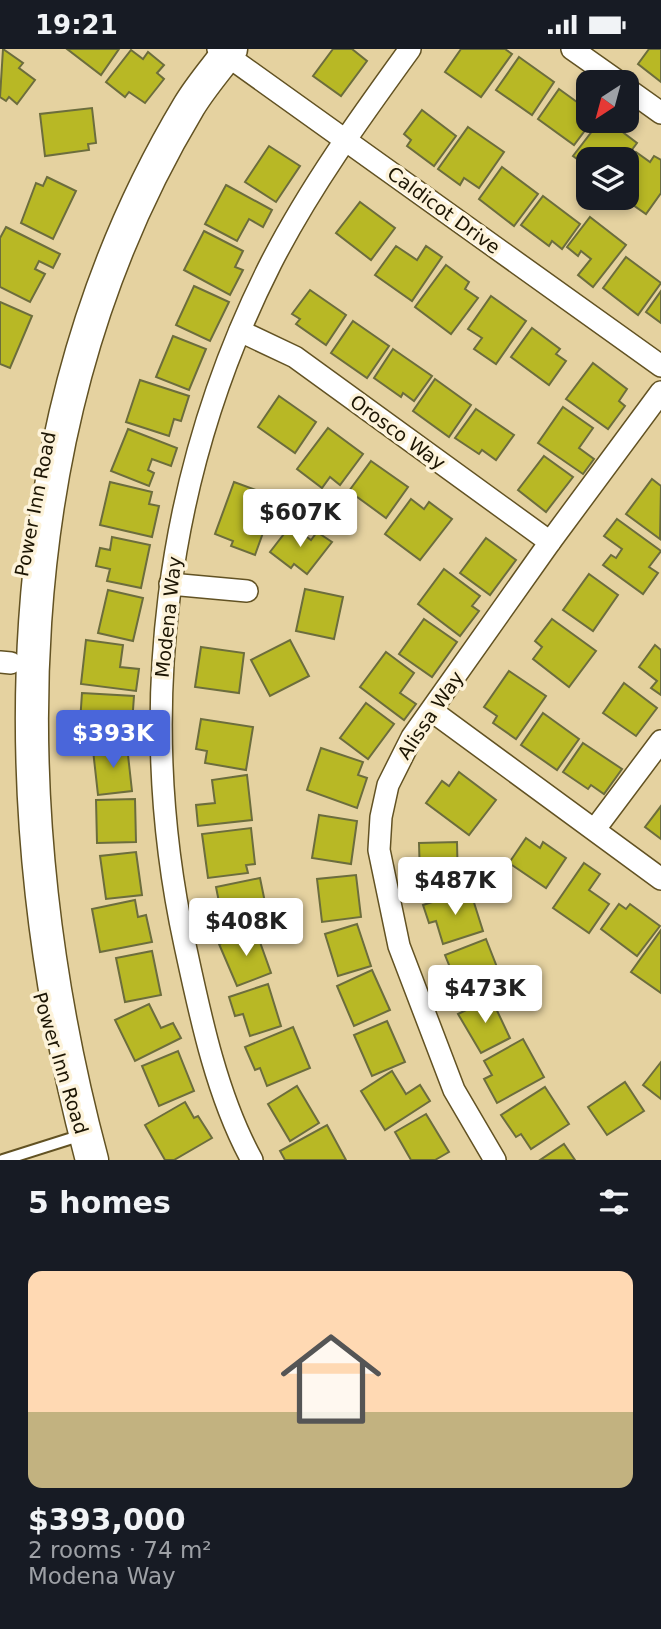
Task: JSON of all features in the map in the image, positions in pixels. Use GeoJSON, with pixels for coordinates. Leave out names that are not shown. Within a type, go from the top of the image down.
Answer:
{"type":"FeatureCollection","features":[{"type":"Feature","properties":{"kind":"main road","name":"Power Inn Road"},"geometry":{"type":"LineString","coordinates":[[87,1147],[53,1048],[33,967],[20,885],[12,802],[6,663],[32,500],[66,368],[94,291],[128,216],[191,103],[225,51]]}},
{"type":"Feature","properties":{"kind":"street","name":"Modena Way"},"geometry":{"type":"LineString","coordinates":[[252,1160],[240,1138],[200,1014],[170,876],[159,755],[160,681],[170,584],[187,494],[204,430],[240,331],[299,211],[345,140],[410,49]]}},
{"type":"Feature","properties":{"kind":"street"},"geometry":{"type":"LineString","coordinates":[[572,49],[602,70]]}},
{"type":"Feature","properties":{"kind":"street","name":"Caldicot Drive"},"geometry":{"type":"LineString","coordinates":[[225,51],[661,366]]}},
{"type":"Feature","properties":{"kind":"street"},"geometry":{"type":"LineString","coordinates":[[639,97],[661,113]]}},
{"type":"Feature","properties":{"kind":"street","name":"Orosco Way"},"geometry":{"type":"LineString","coordinates":[[240,331],[295,357],[550,542]]}},
{"type":"Feature","properties":{"kind":"street","name":"Alissa Way"},"geometry":{"type":"LineString","coordinates":[[495,1160],[454,1090],[399,946],[379,850],[381,817],[388,785],[401,756],[550,542],[661,392]]}},
{"type":"Feature","properties":{"kind":"street"},"geometry":{"type":"LineString","coordinates":[[170,584],[247,591]]}},
{"type":"Feature","properties":{"kind":"street"},"geometry":{"type":"LineString","coordinates":[[432,711],[661,879]]}},
{"type":"Feature","properties":{"kind":"street"},"geometry":{"type":"LineString","coordinates":[[595,829],[661,741]]}},
{"type":"Feature","properties":{"kind":"lane"},"geometry":{"type":"LineString","coordinates":[[5,1160],[87,1147]]}},
{"type":"Feature","properties":{"kind":"building"},"geometry":{"type":"Polygon","coordinates":[[[3,49],[23,63],[19,68],[35,80],[17,104],[9,97],[6,101],[0,97],[3,49]]]}},
{"type":"Feature","properties":{"kind":"building"},"geometry":{"type":"Polygon","coordinates":[[[67,49],[119,49],[101,75],[67,49]]]}},
{"type":"Feature","properties":{"kind":"building"},"geometry":{"type":"Polygon","coordinates":[[[333,49],[352,49],[367,61],[341,96],[313,76],[333,49]]]}},
{"type":"Feature","properties":{"kind":"building"},"geometry":{"type":"Polygon","coordinates":[[[461,49],[505,49],[512,54],[481,97],[445,72],[461,49]]]}},
{"type":"Feature","properties":{"kind":"building"},"geometry":{"type":"Polygon","coordinates":[[[649,49],[661,49],[661,82],[638,64],[649,49]]]}},
{"type":"Feature","properties":{"kind":"building"},"geometry":{"type":"Polygon","coordinates":[[[131,50],[143,59],[148,52],[164,65],[157,73],[164,79],[145,103],[129,92],[125,97],[106,82],[131,50]]]}},
{"type":"Feature","properties":{"kind":"building"},"geometry":{"type":"Polygon","coordinates":[[[519,57],[554,82],[532,115],[496,90],[519,57]]]}},
{"type":"Feature","properties":{"kind":"building"},"geometry":{"type":"Polygon","coordinates":[[[559,89],[576,101],[576,133],[583,133],[574,145],[538,119],[559,89]]]}},
{"type":"Feature","properties":{"kind":"building"},"geometry":{"type":"Polygon","coordinates":[[[92,108],[96,143],[88,144],[89,150],[45,156],[40,114],[92,108]]]}},
{"type":"Feature","properties":{"kind":"building"},"geometry":{"type":"Polygon","coordinates":[[[422,110],[456,136],[434,166],[407,146],[411,140],[404,134],[422,110]]]}},
{"type":"Feature","properties":{"kind":"building"},"geometry":{"type":"Polygon","coordinates":[[[468,127],[504,152],[479,188],[464,178],[460,185],[438,169],[468,127]]]}},
{"type":"Feature","properties":{"kind":"building"},"geometry":{"type":"Polygon","coordinates":[[[591,133],[624,133],[637,143],[634,147],[580,147],[591,133]]]}},
{"type":"Feature","properties":{"kind":"building"},"geometry":{"type":"Polygon","coordinates":[[[269,146],[300,166],[276,202],[245,182],[269,146]]]}},
{"type":"Feature","properties":{"kind":"building"},"geometry":{"type":"Polygon","coordinates":[[[639,154],[650,162],[654,156],[661,160],[661,193],[646,214],[639,209],[639,154]]]}},
{"type":"Feature","properties":{"kind":"building"},"geometry":{"type":"Polygon","coordinates":[[[502,167],[538,194],[514,226],[479,199],[502,167]]]}},
{"type":"Feature","properties":{"kind":"building"},"geometry":{"type":"Polygon","coordinates":[[[47,177],[76,191],[53,239],[21,223],[36,183],[43,186],[47,177]]]}},
{"type":"Feature","properties":{"kind":"building"},"geometry":{"type":"Polygon","coordinates":[[[226,185],[272,210],[263,227],[249,219],[237,241],[205,224],[226,185]]]}},
{"type":"Feature","properties":{"kind":"building"},"geometry":{"type":"Polygon","coordinates":[[[543,196],[580,224],[562,249],[552,241],[549,246],[521,225],[543,196]]]}},
{"type":"Feature","properties":{"kind":"building"},"geometry":{"type":"Polygon","coordinates":[[[360,202],[395,228],[371,260],[336,233],[360,202]]]}},
{"type":"Feature","properties":{"kind":"building"},"geometry":{"type":"Polygon","coordinates":[[[590,217],[626,245],[593,287],[578,275],[591,259],[581,251],[578,256],[567,247],[590,217]]]}},
{"type":"Feature","properties":{"kind":"building"},"geometry":{"type":"Polygon","coordinates":[[[6,227],[60,254],[53,268],[39,261],[35,269],[45,274],[30,302],[0,287],[0,238],[6,227]]]}},
{"type":"Feature","properties":{"kind":"building"},"geometry":{"type":"Polygon","coordinates":[[[204,231],[243,251],[235,267],[243,270],[230,295],[184,270],[204,231]]]}},
{"type":"Feature","properties":{"kind":"building"},"geometry":{"type":"Polygon","coordinates":[[[396,246],[417,260],[426,246],[442,257],[412,301],[375,275],[396,246]]]}},
{"type":"Feature","properties":{"kind":"building"},"geometry":{"type":"Polygon","coordinates":[[[626,257],[661,283],[638,315],[603,288],[626,257]]]}},
{"type":"Feature","properties":{"kind":"building"},"geometry":{"type":"Polygon","coordinates":[[[446,265],[469,282],[465,289],[478,298],[451,334],[415,307],[446,265]]]}},
{"type":"Feature","properties":{"kind":"building"},"geometry":{"type":"Polygon","coordinates":[[[194,286],[229,302],[210,341],[176,325],[194,286]]]}},
{"type":"Feature","properties":{"kind":"building"},"geometry":{"type":"Polygon","coordinates":[[[310,290],[346,315],[326,345],[296,324],[300,319],[292,314],[310,290]]]}},
{"type":"Feature","properties":{"kind":"building"},"geometry":{"type":"Polygon","coordinates":[[[661,291],[661,323],[646,312],[661,291]]]}},
{"type":"Feature","properties":{"kind":"building"},"geometry":{"type":"Polygon","coordinates":[[[491,296],[526,321],[496,364],[474,349],[482,338],[468,329],[491,296]]]}},
{"type":"Feature","properties":{"kind":"building"},"geometry":{"type":"Polygon","coordinates":[[[0,302],[32,316],[10,368],[0,364],[0,302]]]}},
{"type":"Feature","properties":{"kind":"building"},"geometry":{"type":"Polygon","coordinates":[[[353,321],[389,346],[367,378],[331,353],[353,321]]]}},
{"type":"Feature","properties":{"kind":"building"},"geometry":{"type":"Polygon","coordinates":[[[532,328],[560,349],[556,354],[566,361],[549,385],[511,357],[532,328]]]}},
{"type":"Feature","properties":{"kind":"building"},"geometry":{"type":"Polygon","coordinates":[[[173,336],[206,349],[189,390],[156,377],[173,336]]]}},
{"type":"Feature","properties":{"kind":"building"},"geometry":{"type":"Polygon","coordinates":[[[393,349],[432,376],[414,401],[403,393],[401,397],[374,378],[393,349]]]}},
{"type":"Feature","properties":{"kind":"building"},"geometry":{"type":"Polygon","coordinates":[[[593,363],[627,389],[619,401],[625,406],[608,429],[566,399],[593,363]]]}},
{"type":"Feature","properties":{"kind":"building"},"geometry":{"type":"Polygon","coordinates":[[[435,379],[471,405],[449,437],[413,411],[435,379]]]}},
{"type":"Feature","properties":{"kind":"building"},"geometry":{"type":"Polygon","coordinates":[[[140,380],[189,396],[181,421],[174,419],[169,436],[126,422],[140,380]]]}},
{"type":"Feature","properties":{"kind":"building"},"geometry":{"type":"Polygon","coordinates":[[[279,396],[316,422],[295,453],[258,427],[279,396]]]}},
{"type":"Feature","properties":{"kind":"building"},"geometry":{"type":"Polygon","coordinates":[[[563,407],[593,428],[579,448],[594,459],[583,474],[538,443],[563,407]]]}},
{"type":"Feature","properties":{"kind":"building"},"geometry":{"type":"Polygon","coordinates":[[[476,409],[514,435],[496,460],[482,450],[479,454],[455,438],[476,409]]]}},
{"type":"Feature","properties":{"kind":"building"},"geometry":{"type":"Polygon","coordinates":[[[328,428],[363,454],[340,485],[330,477],[322,488],[297,469],[328,428]]]}},
{"type":"Feature","properties":{"kind":"building"},"geometry":{"type":"Polygon","coordinates":[[[128,429],[177,448],[171,466],[152,459],[148,470],[154,473],[149,486],[111,471],[128,429]]]}},
{"type":"Feature","properties":{"kind":"building"},"geometry":{"type":"Polygon","coordinates":[[[544,456],[573,477],[546,512],[518,490],[544,456]]]}},
{"type":"Feature","properties":{"kind":"building"},"geometry":{"type":"Polygon","coordinates":[[[371,461],[408,487],[386,518],[349,491],[371,461]]]}},
{"type":"Feature","properties":{"kind":"building"},"geometry":{"type":"Polygon","coordinates":[[[652,479],[661,486],[660,539],[626,514],[652,479]]]}},
{"type":"Feature","properties":{"kind":"building"},"geometry":{"type":"Polygon","coordinates":[[[110,482],[152,492],[149,504],[159,506],[152,537],[100,525],[110,482]]]}},
{"type":"Feature","properties":{"kind":"building"},"geometry":{"type":"Polygon","coordinates":[[[234,482],[256,490],[253,497],[273,505],[255,555],[231,546],[233,541],[215,534],[234,482]]]}},
{"type":"Feature","properties":{"kind":"building"},"geometry":{"type":"Polygon","coordinates":[[[411,499],[424,509],[429,502],[452,519],[420,560],[385,534],[411,499]]]}},
{"type":"Feature","properties":{"kind":"building"},"geometry":{"type":"Polygon","coordinates":[[[617,519],[661,551],[649,567],[658,573],[643,594],[603,565],[611,555],[616,558],[622,549],[604,536],[617,519]]]}},
{"type":"Feature","properties":{"kind":"building"},"geometry":{"type":"Polygon","coordinates":[[[291,525],[311,540],[317,532],[332,542],[307,574],[294,564],[291,568],[270,552],[291,525]]]}},
{"type":"Feature","properties":{"kind":"building"},"geometry":{"type":"Polygon","coordinates":[[[112,537],[150,545],[141,588],[107,581],[110,569],[96,566],[100,548],[110,550],[112,537]]]}},
{"type":"Feature","properties":{"kind":"building"},"geometry":{"type":"Polygon","coordinates":[[[486,538],[516,560],[490,595],[460,573],[486,538]]]}},
{"type":"Feature","properties":{"kind":"building"},"geometry":{"type":"Polygon","coordinates":[[[444,569],[480,596],[472,606],[479,611],[460,636],[418,604],[444,569]]]}},
{"type":"Feature","properties":{"kind":"building"},"geometry":{"type":"Polygon","coordinates":[[[589,574],[618,595],[593,631],[563,610],[589,574]]]}},
{"type":"Feature","properties":{"kind":"building"},"geometry":{"type":"Polygon","coordinates":[[[305,589],[343,597],[334,639],[296,631],[305,589]]]}},
{"type":"Feature","properties":{"kind":"building"},"geometry":{"type":"Polygon","coordinates":[[[108,590],[143,598],[133,641],[98,633],[108,590]]]}},
{"type":"Feature","properties":{"kind":"building"},"geometry":{"type":"Polygon","coordinates":[[[424,619],[457,642],[432,677],[399,654],[424,619]]]}},
{"type":"Feature","properties":{"kind":"building"},"geometry":{"type":"Polygon","coordinates":[[[552,619],[596,651],[569,687],[533,659],[542,647],[535,641],[552,619]]]}},
{"type":"Feature","properties":{"kind":"building"},"geometry":{"type":"Polygon","coordinates":[[[86,640],[123,645],[120,667],[139,669],[136,691],[81,684],[86,640]]]}},
{"type":"Feature","properties":{"kind":"building"},"geometry":{"type":"Polygon","coordinates":[[[290,640],[309,676],[270,696],[251,660],[290,640]]]}},
{"type":"Feature","properties":{"kind":"building"},"geometry":{"type":"Polygon","coordinates":[[[655,645],[661,650],[661,695],[651,688],[657,681],[639,667],[655,645]]]}},
{"type":"Feature","properties":{"kind":"building"},"geometry":{"type":"Polygon","coordinates":[[[201,647],[244,653],[239,693],[195,687],[201,647]]]}},
{"type":"Feature","properties":{"kind":"building"},"geometry":{"type":"Polygon","coordinates":[[[386,652],[414,673],[400,693],[416,704],[404,720],[360,687],[386,652]]]}},
{"type":"Feature","properties":{"kind":"building"},"geometry":{"type":"Polygon","coordinates":[[[509,671],[546,696],[516,739],[493,723],[497,716],[484,707],[509,671]]]}},
{"type":"Feature","properties":{"kind":"building"},"geometry":{"type":"Polygon","coordinates":[[[624,683],[657,708],[636,736],[603,713],[624,683]]]}},
{"type":"Feature","properties":{"kind":"building"},"geometry":{"type":"Polygon","coordinates":[[[82,693],[134,696],[132,724],[125,724],[124,740],[79,737],[82,693]]]}},
{"type":"Feature","properties":{"kind":"building"},"geometry":{"type":"Polygon","coordinates":[[[366,703],[394,724],[368,759],[340,738],[366,703]]]}},
{"type":"Feature","properties":{"kind":"building"},"geometry":{"type":"Polygon","coordinates":[[[543,713],[579,739],[557,770],[521,745],[543,713]]]}},
{"type":"Feature","properties":{"kind":"building"},"geometry":{"type":"Polygon","coordinates":[[[201,719],[253,727],[246,770],[205,763],[207,751],[196,749],[201,719]]]}},
{"type":"Feature","properties":{"kind":"building"},"geometry":{"type":"Polygon","coordinates":[[[583,743],[622,769],[604,794],[591,785],[588,789],[563,772],[583,743]]]}},
{"type":"Feature","properties":{"kind":"building"},"geometry":{"type":"Polygon","coordinates":[[[127,746],[132,791],[98,795],[93,750],[127,746]]]}},
{"type":"Feature","properties":{"kind":"building"},"geometry":{"type":"Polygon","coordinates":[[[321,748],[363,762],[358,775],[367,778],[357,808],[307,790],[321,748]]]}},
{"type":"Feature","properties":{"kind":"building"},"geometry":{"type":"Polygon","coordinates":[[[459,772],[496,800],[469,835],[426,803],[442,781],[449,786],[459,772]]]}},
{"type":"Feature","properties":{"kind":"building"},"geometry":{"type":"Polygon","coordinates":[[[247,775],[252,820],[198,826],[196,805],[215,803],[212,780],[247,775]]]}},
{"type":"Feature","properties":{"kind":"building"},"geometry":{"type":"Polygon","coordinates":[[[135,799],[136,842],[97,843],[96,800],[135,799]]]}},
{"type":"Feature","properties":{"kind":"building"},"geometry":{"type":"Polygon","coordinates":[[[661,806],[661,839],[645,827],[661,806]]]}},
{"type":"Feature","properties":{"kind":"building"},"geometry":{"type":"Polygon","coordinates":[[[319,815],[357,821],[351,864],[312,858],[319,815]]]}},
{"type":"Feature","properties":{"kind":"building"},"geometry":{"type":"Polygon","coordinates":[[[251,828],[255,864],[246,865],[248,873],[208,878],[202,834],[251,828]]]}},
{"type":"Feature","properties":{"kind":"building"},"geometry":{"type":"Polygon","coordinates":[[[526,838],[540,848],[543,842],[566,858],[546,888],[509,863],[526,838]]]}},
{"type":"Feature","properties":{"kind":"building"},"geometry":{"type":"Polygon","coordinates":[[[457,842],[458,887],[426,888],[426,878],[420,878],[419,843],[457,842]]]}},
{"type":"Feature","properties":{"kind":"building"},"geometry":{"type":"Polygon","coordinates":[[[136,852],[142,895],[106,899],[100,856],[136,852]]]}},
{"type":"Feature","properties":{"kind":"building"},"geometry":{"type":"Polygon","coordinates":[[[584,863],[600,874],[589,890],[609,904],[589,933],[553,908],[584,863]]]}},
{"type":"Feature","properties":{"kind":"building"},"geometry":{"type":"Polygon","coordinates":[[[356,875],[361,917],[322,922],[317,879],[356,875]]]}},
{"type":"Feature","properties":{"kind":"building"},"geometry":{"type":"Polygon","coordinates":[[[260,878],[269,922],[216,932],[211,904],[219,902],[216,887],[260,878]]]}},
{"type":"Feature","properties":{"kind":"building"},"geometry":{"type":"Polygon","coordinates":[[[470,890],[483,931],[443,944],[436,921],[429,923],[423,905],[470,890]]]}},
{"type":"Feature","properties":{"kind":"building"},"geometry":{"type":"Polygon","coordinates":[[[135,900],[138,917],[146,915],[152,942],[100,952],[92,909],[135,900]]]}},
{"type":"Feature","properties":{"kind":"building"},"geometry":{"type":"Polygon","coordinates":[[[619,904],[626,909],[630,904],[660,926],[637,956],[601,929],[619,904]]]}},
{"type":"Feature","properties":{"kind":"building"},"geometry":{"type":"Polygon","coordinates":[[[357,924],[371,966],[338,976],[325,934],[357,924]]]}},
{"type":"Feature","properties":{"kind":"building"},"geometry":{"type":"Polygon","coordinates":[[[661,930],[661,993],[631,972],[661,930]]]}},
{"type":"Feature","properties":{"kind":"building"},"geometry":{"type":"Polygon","coordinates":[[[256,931],[271,973],[237,986],[219,944],[256,931]]]}},
{"type":"Feature","properties":{"kind":"building"},"geometry":{"type":"Polygon","coordinates":[[[486,939],[502,980],[454,999],[443,973],[451,970],[445,955],[486,939]]]}},
{"type":"Feature","properties":{"kind":"building"},"geometry":{"type":"Polygon","coordinates":[[[152,951],[161,995],[125,1002],[116,958],[152,951]]]}},
{"type":"Feature","properties":{"kind":"building"},"geometry":{"type":"Polygon","coordinates":[[[372,970],[390,1010],[354,1026],[337,986],[372,970]]]}},
{"type":"Feature","properties":{"kind":"building"},"geometry":{"type":"Polygon","coordinates":[[[268,984],[281,1026],[250,1036],[243,1014],[235,1016],[229,997],[268,984]]]}},
{"type":"Feature","properties":{"kind":"building"},"geometry":{"type":"Polygon","coordinates":[[[491,998],[510,1038],[481,1053],[458,1014],[491,998]]]}},
{"type":"Feature","properties":{"kind":"building"},"geometry":{"type":"Polygon","coordinates":[[[149,1004],[161,1028],[173,1023],[181,1038],[135,1061],[115,1020],[149,1004]]]}},
{"type":"Feature","properties":{"kind":"building"},"geometry":{"type":"Polygon","coordinates":[[[387,1021],[405,1062],[372,1076],[354,1035],[387,1021]]]}},
{"type":"Feature","properties":{"kind":"building"},"geometry":{"type":"Polygon","coordinates":[[[293,1027],[310,1068],[267,1086],[260,1068],[255,1070],[245,1047],[293,1027]]]}},
{"type":"Feature","properties":{"kind":"building"},"geometry":{"type":"Polygon","coordinates":[[[523,1039],[544,1077],[497,1103],[484,1079],[492,1075],[484,1061],[523,1039]]]}},
{"type":"Feature","properties":{"kind":"building"},"geometry":{"type":"Polygon","coordinates":[[[178,1051],[194,1091],[159,1106],[142,1066],[178,1051]]]}},
{"type":"Feature","properties":{"kind":"building"},"geometry":{"type":"Polygon","coordinates":[[[661,1062],[661,1099],[643,1085],[661,1062]]]}},
{"type":"Feature","properties":{"kind":"building"},"geometry":{"type":"Polygon","coordinates":[[[392,1071],[406,1094],[420,1085],[430,1101],[385,1130],[361,1091],[392,1071]]]}},
{"type":"Feature","properties":{"kind":"building"},"geometry":{"type":"Polygon","coordinates":[[[625,1082],[644,1111],[607,1135],[588,1107],[625,1082]]]}},
{"type":"Feature","properties":{"kind":"building"},"geometry":{"type":"Polygon","coordinates":[[[297,1086],[319,1123],[290,1141],[268,1104],[297,1086]]]}},
{"type":"Feature","properties":{"kind":"building"},"geometry":{"type":"Polygon","coordinates":[[[545,1087],[569,1124],[531,1149],[521,1134],[516,1137],[501,1115],[545,1087]]]}},
{"type":"Feature","properties":{"kind":"building"},"geometry":{"type":"Polygon","coordinates":[[[185,1102],[194,1118],[198,1116],[212,1138],[174,1160],[165,1160],[145,1125],[185,1102]]]}},
{"type":"Feature","properties":{"kind":"building"},"geometry":{"type":"Polygon","coordinates":[[[426,1114],[449,1152],[435,1160],[411,1160],[395,1132],[426,1114]]]}},
{"type":"Feature","properties":{"kind":"building"},"geometry":{"type":"Polygon","coordinates":[[[327,1125],[346,1160],[285,1160],[280,1151],[327,1125]]]}},
{"type":"Feature","properties":{"kind":"building"},"geometry":{"type":"Polygon","coordinates":[[[564,1144],[575,1160],[540,1160],[564,1144]]]}}]}
